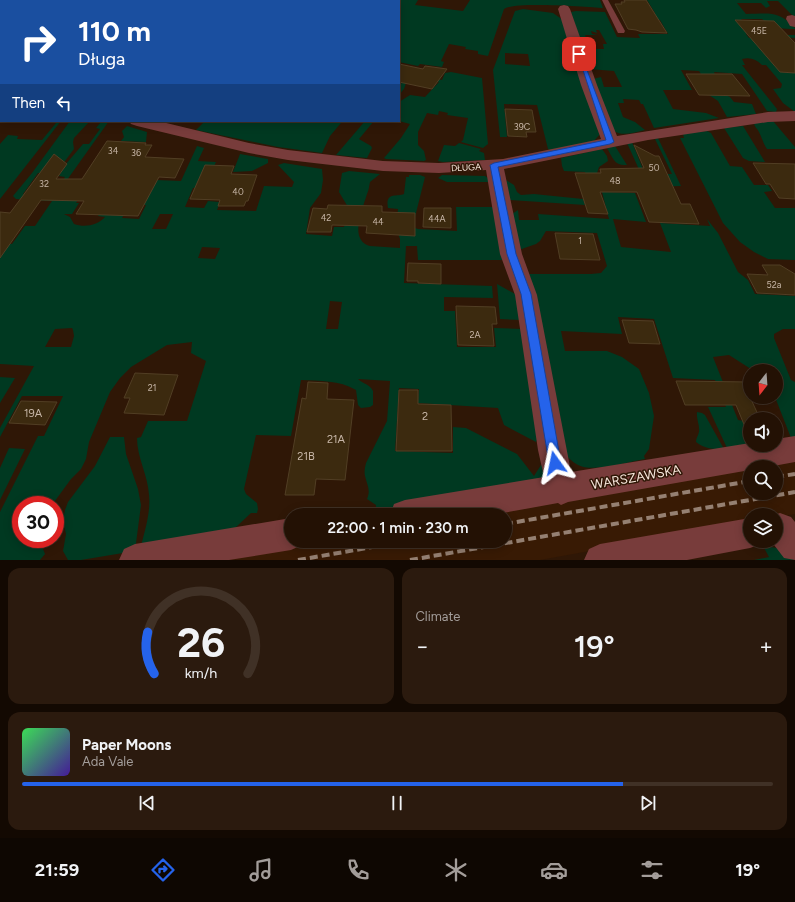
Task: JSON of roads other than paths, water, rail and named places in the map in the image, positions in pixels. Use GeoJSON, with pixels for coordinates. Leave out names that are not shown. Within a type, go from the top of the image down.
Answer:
{"type":"FeatureCollection","features":[{"type":"Feature","properties":{"kind":"street"},"geometry":{"type":"LineString","coordinates":[[564,9],[589,85],[610,142]]}},
{"type":"Feature","properties":{"kind":"street","name":"DŁUGA"},"geometry":{"type":"LineString","coordinates":[[141,122],[268,152],[336,162],[423,168],[455,168],[494,165],[610,142],[743,120],[795,116]]}},
{"type":"Feature","properties":{"kind":"street"},"geometry":{"type":"LineString","coordinates":[[494,165],[511,254],[526,294],[552,450],[561,490]]}},
{"type":"Feature","properties":{"kind":"street","name":"WARSZAWSKA"},"geometry":{"type":"LineString","coordinates":[[449,508],[795,449]]}},
{"type":"Feature","properties":{"kind":"street"},"geometry":{"type":"LineString","coordinates":[[135,560],[284,535]]}},
{"type":"Feature","properties":{"kind":"street"},"geometry":{"type":"LineString","coordinates":[[600,560],[743,535]]}},
{"type":"Feature","properties":{"kind":"lane"},"geometry":{"type":"LineString","coordinates":[[605,0],[607,9],[621,32]]}},
{"type":"Feature","properties":{"kind":"railway"},"geometry":{"type":"LineString","coordinates":[[783,476],[795,474]]}},
{"type":"Feature","properties":{"kind":"railway"},"geometry":{"type":"LineString","coordinates":[[512,523],[743,482]]}},
{"type":"Feature","properties":{"kind":"railway"},"geometry":{"type":"LineString","coordinates":[[410,560],[795,492]]}},
{"type":"Feature","properties":{"kind":"railway"},"geometry":{"type":"LineString","coordinates":[[298,560],[367,548]]}}]}
